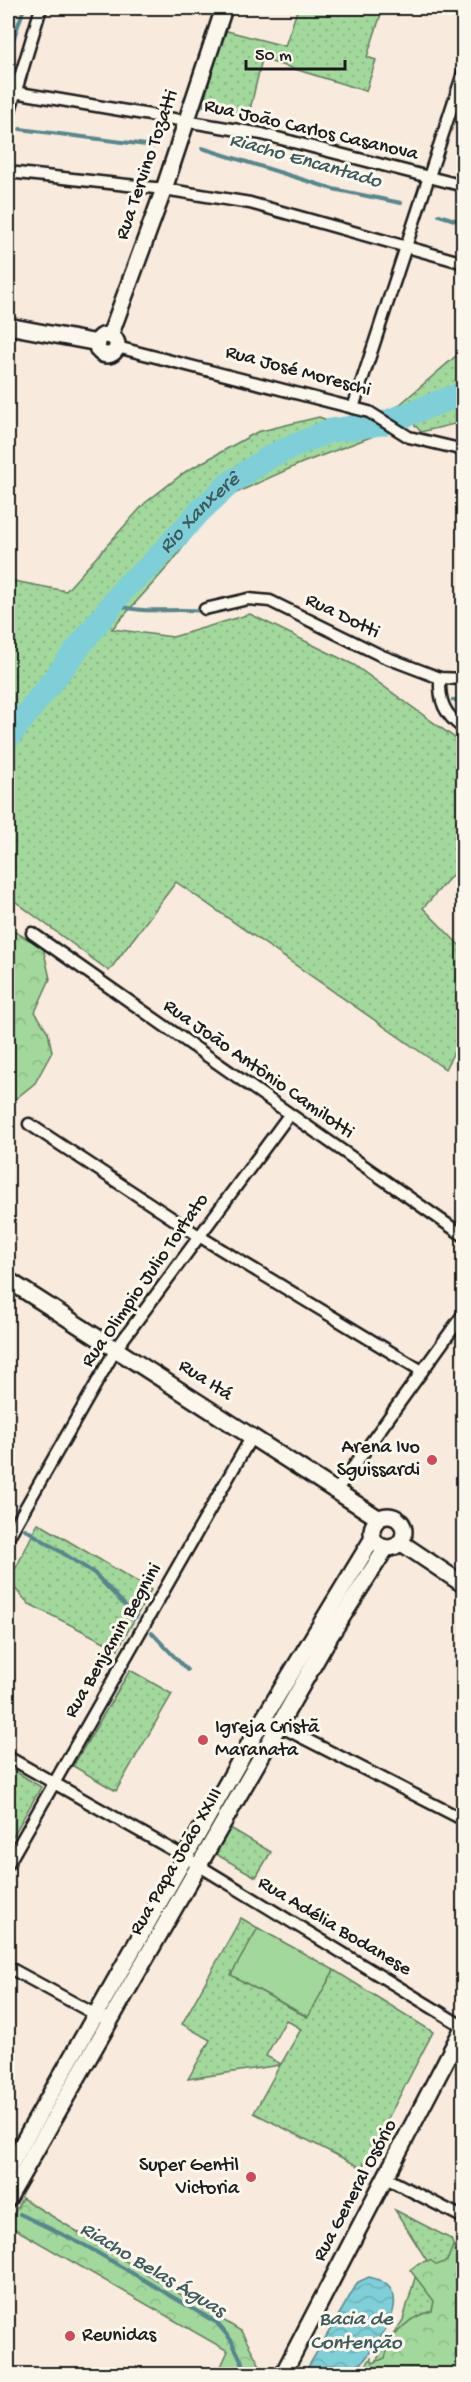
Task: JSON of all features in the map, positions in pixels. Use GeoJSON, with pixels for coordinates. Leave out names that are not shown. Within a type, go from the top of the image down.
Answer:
{"type":"FeatureCollection","features":[{"type":"Feature","properties":{"kind":"street"},"geometry":{"type":"LineString","coordinates":[[8,117],[11,93],[41,8]]}},
{"type":"Feature","properties":{"kind":"street","name":"Rua Tervino Tozatti"},"geometry":{"type":"LineString","coordinates":[[108,342],[164,189],[224,8]]}},
{"type":"Feature","properties":{"kind":"street"},"geometry":{"type":"LineString","coordinates":[[353,408],[464,70]]}},
{"type":"Feature","properties":{"kind":"street","name":"Rua João Carlos Casanova"},"geometry":{"type":"LineString","coordinates":[[11,93],[186,120],[262,135],[464,186]]}},
{"type":"Feature","properties":{"kind":"street"},"geometry":{"type":"LineString","coordinates":[[8,172],[164,189],[250,203],[464,262]]}},
{"type":"Feature","properties":{"kind":"street","name":"Rua José Moreschi"},"geometry":{"type":"LineString","coordinates":[[8,326],[108,342],[353,408],[376,415],[409,437],[464,450]]}},
{"type":"Feature","properties":{"kind":"street","name":"Rua Dotti"},"geometry":{"type":"LineString","coordinates":[[205,609],[248,599],[270,601],[382,656],[440,678],[464,678]]}},
{"type":"Feature","properties":{"kind":"street"},"geometry":{"type":"LineString","coordinates":[[440,678],[439,697],[442,708],[464,729]]}},
{"type":"Feature","properties":{"kind":"street","name":"Rua João Antônio Camilotti"},"geometry":{"type":"LineString","coordinates":[[32,933],[464,1236]]}},
{"type":"Feature","properties":{"kind":"street","name":"Rua Olimpio Julio Tortato"},"geometry":{"type":"LineString","coordinates":[[8,1538],[116,1348],[289,1115]]}},
{"type":"Feature","properties":{"kind":"street"},"geometry":{"type":"LineString","coordinates":[[29,1124],[199,1236],[422,1371]]}},
{"type":"Feature","properties":{"kind":"street","name":"Rua Itá"},"geometry":{"type":"LineString","coordinates":[[8,1280],[378,1518]]}},
{"type":"Feature","properties":{"kind":"street"},"geometry":{"type":"LineString","coordinates":[[336,1491],[464,1313]]}},
{"type":"Feature","properties":{"kind":"street","name":"Rua Benjamin Begnini"},"geometry":{"type":"LineString","coordinates":[[8,1864],[252,1436]]}},
{"type":"Feature","properties":{"kind":"street"},"geometry":{"type":"LineString","coordinates":[[388,1515],[398,1519],[404,1533],[400,1542],[386,1548],[373,1538],[372,1527],[378,1518],[388,1515]]}},
{"type":"Feature","properties":{"kind":"street","name":"Rua Papa João XXIII"},"geometry":{"type":"LineString","coordinates":[[8,2199],[101,2018],[155,1928],[199,1866],[279,1725],[373,1538]]}},
{"type":"Feature","properties":{"kind":"street"},"geometry":{"type":"LineString","coordinates":[[400,1542],[464,1585]]}},
{"type":"Feature","properties":{"kind":"street","name":"Rua Papa João XXIII"},"geometry":{"type":"LineString","coordinates":[[155,1928],[185,1857],[264,1718],[386,1548]]}},
{"type":"Feature","properties":{"kind":"street"},"geometry":{"type":"LineString","coordinates":[[264,1718],[464,1820]]}},
{"type":"Feature","properties":{"kind":"street","name":"Rua Adélia Bodanese"},"geometry":{"type":"LineString","coordinates":[[8,1757],[185,1857],[463,2027]]}},
{"type":"Feature","properties":{"kind":"street"},"geometry":{"type":"LineString","coordinates":[[234,1771],[249,1779]]}},
{"type":"Feature","properties":{"kind":"street"},"geometry":{"type":"LineString","coordinates":[[8,1967],[101,2018]]}},
{"type":"Feature","properties":{"kind":"street","name":"Rua General Osório"},"geometry":{"type":"LineString","coordinates":[[283,2374],[463,2027]]}},
{"type":"Feature","properties":{"kind":"street","name":"Rua Papa João XXIII"},"geometry":{"type":"LineString","coordinates":[[8,2169],[78,2059]]}},
{"type":"Feature","properties":{"kind":"street"},"geometry":{"type":"LineString","coordinates":[[386,2178],[464,2218]]}},
{"type":"Feature","properties":{"kind":"green space"},"geometry":{"type":"Polygon","coordinates":[[[298,8],[383,8],[367,57],[376,60],[366,91],[262,59],[249,114],[203,106],[223,30],[285,46],[298,8]]]}},
{"type":"Feature","properties":{"kind":"green space"},"geometry":{"type":"Polygon","coordinates":[[[463,350],[463,422],[421,432],[398,406],[463,350]]]}},
{"type":"Feature","properties":{"kind":"green space"},"geometry":{"type":"Polygon","coordinates":[[[319,417],[371,437],[302,463],[236,493],[205,518],[172,562],[112,629],[173,637],[250,614],[354,665],[463,744],[463,863],[423,908],[463,949],[463,1035],[445,1069],[176,882],[109,971],[12,899],[8,876],[8,580],[66,591],[145,503],[185,472],[257,432],[319,417]]]}},
{"type":"Feature","properties":{"kind":"green space"},"geometry":{"type":"Polygon","coordinates":[[[8,876],[12,899],[13,931],[43,947],[50,979],[35,1012],[48,1032],[52,1052],[35,1083],[8,1105],[8,876]]]}},
{"type":"Feature","properties":{"kind":"green space"},"geometry":{"type":"Polygon","coordinates":[[[38,1523],[151,1590],[118,1649],[29,1604],[9,1582],[38,1523]]]}},
{"type":"Feature","properties":{"kind":"green space"},"geometry":{"type":"Polygon","coordinates":[[[130,1670],[172,1694],[116,1791],[73,1766],[130,1670]]]}},
{"type":"Feature","properties":{"kind":"green space"},"geometry":{"type":"Polygon","coordinates":[[[8,1767],[41,1787],[8,1845],[8,1767]]]}},
{"type":"Feature","properties":{"kind":"green space"},"geometry":{"type":"Polygon","coordinates":[[[227,1826],[271,1852],[256,1877],[212,1852],[227,1826]]]}},
{"type":"Feature","properties":{"kind":"green space"},"geometry":{"type":"Polygon","coordinates":[[[241,1918],[258,1928],[232,1975],[307,2017],[334,1970],[433,2032],[362,2168],[254,2113],[280,2065],[188,2079],[210,2040],[182,2024],[241,1918]],[[286,2020],[266,2056],[281,2064],[301,2029],[286,2020]]]}},
{"type":"Feature","properties":{"kind":"green space"},"geometry":{"type":"Polygon","coordinates":[[[258,1928],[334,1970],[308,2017],[231,1975],[258,1928]]]}},
{"type":"Feature","properties":{"kind":"green space"},"geometry":{"type":"Polygon","coordinates":[[[22,2198],[241,2331],[262,2369],[259,2374],[218,2373],[228,2351],[8,2225],[22,2198]]]}},
{"type":"Feature","properties":{"kind":"green space"},"geometry":{"type":"Polygon","coordinates":[[[395,2210],[451,2239],[456,2252],[463,2298],[429,2264],[395,2210]]]}},
{"type":"Feature","properties":{"kind":"green space"},"geometry":{"type":"Polygon","coordinates":[[[464,2245],[463,2374],[429,2374],[424,2371],[418,2374],[360,2374],[371,2358],[373,2363],[385,2358],[396,2334],[408,2322],[432,2311],[434,2301],[410,2270],[419,2263],[430,2260],[437,2265],[447,2261],[453,2246],[464,2245]]]}},
{"type":"Feature","properties":{"kind":"green space"},"geometry":{"type":"Polygon","coordinates":[[[416,2274],[445,2298],[425,2367],[429,2374],[375,2374],[377,2359],[403,2320],[416,2274]]]}},
{"type":"Feature","properties":{"kind":"water","name":"Bacia de Contenção"},"geometry":{"type":"Polygon","coordinates":[[[369,2277],[385,2284],[393,2294],[394,2307],[390,2321],[372,2351],[353,2374],[304,2374],[358,2282],[369,2277]]]}},
{"type":"Feature","properties":{"kind":"waterway"},"geometry":{"type":"LineString","coordinates":[[8,55],[24,8]]}},
{"type":"Feature","properties":{"kind":"waterway","name":"Riacho Encantado"},"geometry":{"type":"LineString","coordinates":[[20,129],[154,146]]}},
{"type":"Feature","properties":{"kind":"waterway","name":"Riacho Encantado"},"geometry":{"type":"LineString","coordinates":[[202,148],[333,189],[401,203]]}},
{"type":"Feature","properties":{"kind":"waterway","name":"Riacho Encantado"},"geometry":{"type":"LineString","coordinates":[[439,215],[464,223]]}},
{"type":"Feature","properties":{"kind":"waterway","name":"Rio Xanxerê"},"geometry":{"type":"LineString","coordinates":[[8,738],[127,585],[149,567],[200,511],[230,483],[273,455],[329,431],[384,423],[464,393]]}},
{"type":"Feature","properties":{"kind":"waterway"},"geometry":{"type":"LineString","coordinates":[[112,603],[145,610],[202,611]]}},
{"type":"Feature","properties":{"kind":"waterway"},"geometry":{"type":"LineString","coordinates":[[300,621],[312,628]]}},
{"type":"Feature","properties":{"kind":"waterway"},"geometry":{"type":"LineString","coordinates":[[453,700],[464,704]]}},
{"type":"Feature","properties":{"kind":"waterway"},"geometry":{"type":"LineString","coordinates":[[25,1529],[94,1573],[136,1617]]}},
{"type":"Feature","properties":{"kind":"waterway"},"geometry":{"type":"LineString","coordinates":[[152,1633],[187,1670]]}},
{"type":"Feature","properties":{"kind":"waterway","name":"Riacho Belas Águas"},"geometry":{"type":"LineString","coordinates":[[20,2214],[86,2246],[217,2323],[231,2340],[248,2374]]}},
{"type":"Feature","properties":{"kind":"place","name":"Arena Ivo Sguissardi"},"geometry":{"type":"Point","coordinates":[432,1460]}},
{"type":"Feature","properties":{"kind":"place","name":"Igreja Cristã Maranata"},"geometry":{"type":"Point","coordinates":[203,1740]}},
{"type":"Feature","properties":{"kind":"place","name":"Super Gentil Victoria"},"geometry":{"type":"Point","coordinates":[251,2177]}},
{"type":"Feature","properties":{"kind":"place","name":"Reunidas"},"geometry":{"type":"Point","coordinates":[70,2336]}}]}
